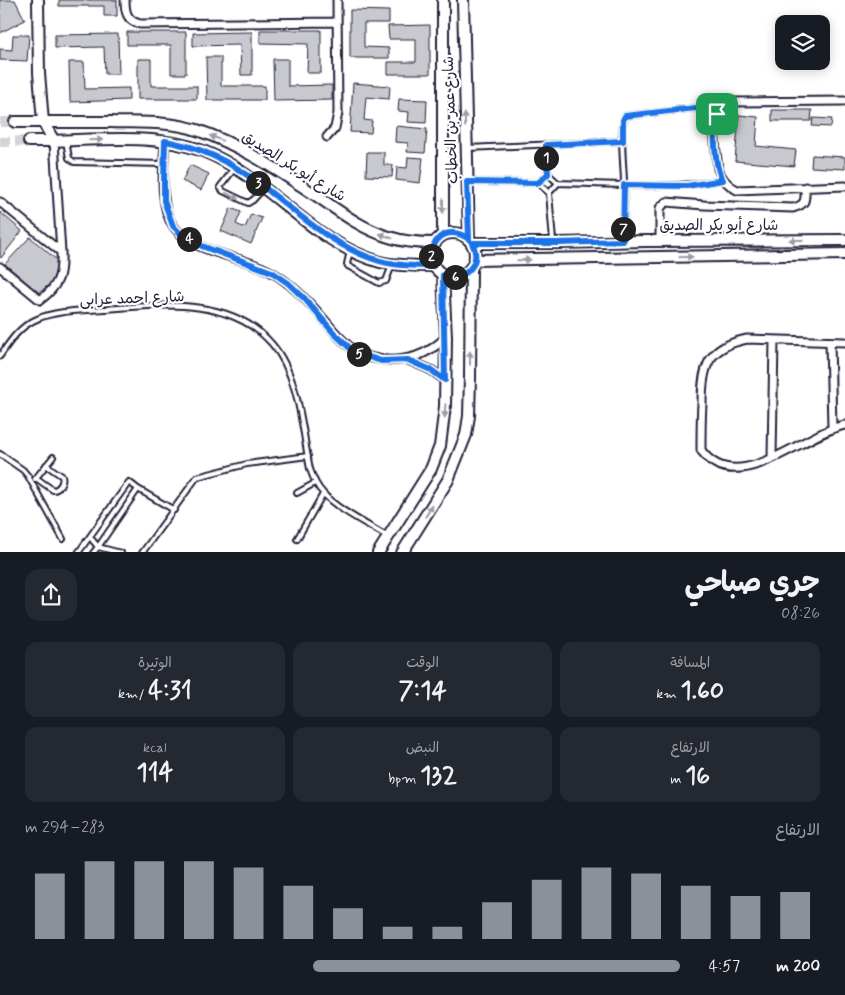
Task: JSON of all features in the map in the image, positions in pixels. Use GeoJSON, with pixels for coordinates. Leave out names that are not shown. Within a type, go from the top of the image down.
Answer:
{"type":"FeatureCollection","features":[{"type":"Feature","properties":{"kind":"street"},"geometry":{"type":"LineString","coordinates":[[0,267],[40,300],[58,282],[62,269],[54,141],[43,122],[39,73],[38,0]]}},
{"type":"Feature","properties":{"kind":"street"},"geometry":{"type":"LineString","coordinates":[[125,0],[126,14],[135,23],[337,22]]}},
{"type":"Feature","properties":{"kind":"street"},"geometry":{"type":"LineString","coordinates":[[327,137],[335,128],[338,113],[337,0]]}},
{"type":"Feature","properties":{"kind":"street","name":"شارع عمر بن الخطاب"},"geometry":{"type":"LineString","coordinates":[[443,0],[443,235]]}},
{"type":"Feature","properties":{"kind":"street","name":"شارع عمر بن الخطاب"},"geometry":{"type":"LineString","coordinates":[[463,0],[470,241]]}},
{"type":"Feature","properties":{"kind":"street"},"geometry":{"type":"LineString","coordinates":[[845,101],[730,102],[717,114],[715,122],[718,169],[723,180],[737,190],[845,186]]}},
{"type":"Feature","properties":{"kind":"street","name":"شارع أبو بكر الصديق"},"geometry":{"type":"LineString","coordinates":[[15,122],[155,123],[197,130],[252,155],[351,220],[371,230],[388,237],[409,242],[434,243]]}},
{"type":"Feature","properties":{"kind":"street"},"geometry":{"type":"LineString","coordinates":[[30,141],[165,141],[203,151],[235,167],[264,187],[305,220],[351,249],[380,262],[433,266]]}},
{"type":"Feature","properties":{"kind":"street"},"geometry":{"type":"LineString","coordinates":[[165,141],[164,201],[173,226],[192,242],[260,267],[280,278],[305,299],[333,332],[354,352],[381,361],[408,360],[438,345],[446,336]]}},
{"type":"Feature","properties":{"kind":"street"},"geometry":{"type":"LineString","coordinates":[[660,241],[660,208],[666,202],[794,208],[804,203],[805,187]]}},
{"type":"Feature","properties":{"kind":"street"},"geometry":{"type":"LineString","coordinates":[[0,202],[61,252]]}},
{"type":"Feature","properties":{"kind":"street"},"geometry":{"type":"LineString","coordinates":[[402,552],[448,480],[460,455],[466,435],[470,392],[475,248],[462,234],[455,233],[443,235],[434,243],[431,257],[433,266],[443,275],[462,276],[473,265]]}},
{"type":"Feature","properties":{"kind":"street","name":"شارع أبو بكر الصديق"},"geometry":{"type":"LineString","coordinates":[[470,241],[553,243],[845,240]]}},
{"type":"Feature","properties":{"kind":"street","name":"شارع أبو بكر الصديق"},"geometry":{"type":"LineString","coordinates":[[473,265],[845,254]]}},
{"type":"Feature","properties":{"kind":"street"},"geometry":{"type":"LineString","coordinates":[[378,552],[430,469],[440,446],[444,426],[446,336],[443,275]]}},
{"type":"Feature","properties":{"kind":"street"},"geometry":{"type":"LineString","coordinates":[[845,342],[746,339],[722,347],[706,366],[702,379],[701,450],[705,456],[717,464],[732,469],[740,469],[756,465],[832,428],[845,425]]}},
{"type":"Feature","properties":{"kind":"street"},"geometry":{"type":"LineString","coordinates":[[772,457],[774,340]]}},
{"type":"Feature","properties":{"kind":"street"},"geometry":{"type":"LineString","coordinates":[[830,342],[832,428]]}},
{"type":"Feature","properties":{"kind":"street"},"geometry":{"type":"LineString","coordinates":[[408,360],[431,370],[445,380]]}},
{"type":"Feature","properties":{"kind":"lane"},"geometry":{"type":"LineString","coordinates":[[623,241],[623,120],[627,115],[696,108],[717,114]]}},
{"type":"Feature","properties":{"kind":"lane"},"geometry":{"type":"LineString","coordinates":[[66,141],[70,158],[74,162],[164,164]]}},
{"type":"Feature","properties":{"kind":"lane"},"geometry":{"type":"LineString","coordinates":[[466,148],[623,141]]}},
{"type":"Feature","properties":{"kind":"lane"},"geometry":{"type":"LineString","coordinates":[[546,145],[548,174],[558,183],[687,186],[723,180]]}},
{"type":"Feature","properties":{"kind":"lane"},"geometry":{"type":"LineString","coordinates":[[235,167],[220,186],[223,191],[248,203],[264,187]]}},
{"type":"Feature","properties":{"kind":"lane"},"geometry":{"type":"LineString","coordinates":[[538,183],[548,174]]}},
{"type":"Feature","properties":{"kind":"lane"},"geometry":{"type":"LineString","coordinates":[[467,182],[538,183],[549,193],[553,243]]}},
{"type":"Feature","properties":{"kind":"lane"},"geometry":{"type":"LineString","coordinates":[[549,193],[558,183]]}},
{"type":"Feature","properties":{"kind":"lane"},"geometry":{"type":"LineString","coordinates":[[351,249],[348,266],[379,283],[386,281],[392,264]]}},
{"type":"Feature","properties":{"kind":"lane","name":"شارع احمد عرابى"},"geometry":{"type":"LineString","coordinates":[[0,356],[15,334],[25,326],[37,319],[62,312],[176,306],[218,311],[238,318],[257,329],[272,343],[284,360],[292,378],[315,483],[332,502],[388,537]]}},
{"type":"Feature","properties":{"kind":"lane"},"geometry":{"type":"LineString","coordinates":[[0,454],[22,470],[33,483],[63,540]]}},
{"type":"Feature","properties":{"kind":"lane"},"geometry":{"type":"LineString","coordinates":[[142,552],[197,477],[247,464],[308,456]]}},
{"type":"Feature","properties":{"kind":"lane"},"geometry":{"type":"LineString","coordinates":[[33,483],[53,457]]}},
{"type":"Feature","properties":{"kind":"lane"},"geometry":{"type":"LineString","coordinates":[[36,478],[50,489],[57,489],[63,482],[62,476],[46,465]]}},
{"type":"Feature","properties":{"kind":"lane"},"geometry":{"type":"LineString","coordinates":[[78,552],[129,482],[174,510]]}},
{"type":"Feature","properties":{"kind":"lane"},"geometry":{"type":"LineString","coordinates":[[297,493],[315,483]]}},
{"type":"Feature","properties":{"kind":"lane"},"geometry":{"type":"LineString","coordinates":[[93,552],[138,489]]}},
{"type":"Feature","properties":{"kind":"lane"},"geometry":{"type":"LineString","coordinates":[[297,539],[323,494]]}},
{"type":"Feature","properties":{"kind":"lane"},"geometry":{"type":"LineString","coordinates":[[90,537],[98,547],[122,552]]}},
{"type":"Feature","properties":{"kind":"building"},"geometry":{"type":"Polygon","coordinates":[[[0,0],[15,0],[25,20],[0,33],[0,0]]]}},
{"type":"Feature","properties":{"kind":"building"},"geometry":{"type":"Polygon","coordinates":[[[59,0],[117,0],[117,16],[104,16],[104,6],[59,6],[59,0]]]}},
{"type":"Feature","properties":{"kind":"building"},"geometry":{"type":"Polygon","coordinates":[[[350,10],[389,11],[389,23],[364,23],[364,47],[389,48],[389,58],[350,58],[350,10]]]}},
{"type":"Feature","properties":{"kind":"building"},"geometry":{"type":"Polygon","coordinates":[[[430,25],[430,74],[388,74],[388,62],[416,62],[416,39],[389,39],[388,26],[430,25]]]}},
{"type":"Feature","properties":{"kind":"building"},"geometry":{"type":"Polygon","coordinates":[[[260,30],[321,30],[321,73],[307,73],[308,44],[260,43],[260,30]]]}},
{"type":"Feature","properties":{"kind":"building"},"geometry":{"type":"Polygon","coordinates":[[[127,32],[186,32],[186,74],[171,74],[171,45],[127,45],[127,32]]]}},
{"type":"Feature","properties":{"kind":"building"},"geometry":{"type":"Polygon","coordinates":[[[252,32],[252,75],[241,75],[240,45],[193,46],[193,33],[252,32]]]}},
{"type":"Feature","properties":{"kind":"building"},"geometry":{"type":"Polygon","coordinates":[[[118,34],[119,74],[105,74],[104,47],[55,48],[55,35],[118,34]]]}},
{"type":"Feature","properties":{"kind":"building"},"geometry":{"type":"Polygon","coordinates":[[[13,35],[29,35],[27,61],[0,60],[0,49],[12,50],[13,35]]]}},
{"type":"Feature","properties":{"kind":"building"},"geometry":{"type":"Polygon","coordinates":[[[206,57],[221,57],[221,86],[265,86],[265,100],[207,100],[206,57]]]}},
{"type":"Feature","properties":{"kind":"building"},"geometry":{"type":"Polygon","coordinates":[[[138,59],[151,59],[151,86],[197,86],[197,99],[138,99],[138,59]]]}},
{"type":"Feature","properties":{"kind":"building"},"geometry":{"type":"Polygon","coordinates":[[[273,59],[288,59],[288,86],[332,85],[332,100],[274,101],[273,59]]]}},
{"type":"Feature","properties":{"kind":"building"},"geometry":{"type":"Polygon","coordinates":[[[69,62],[84,62],[85,89],[129,88],[129,100],[70,102],[69,62]]]}},
{"type":"Feature","properties":{"kind":"building"},"geometry":{"type":"Polygon","coordinates":[[[353,83],[390,86],[389,99],[366,97],[364,120],[372,121],[371,133],[350,132],[353,83]]]}},
{"type":"Feature","properties":{"kind":"building"},"geometry":{"type":"Polygon","coordinates":[[[399,99],[427,100],[426,123],[408,122],[409,112],[398,111],[399,99]]]}},
{"type":"Feature","properties":{"kind":"building"},"geometry":{"type":"Polygon","coordinates":[[[772,110],[812,110],[811,121],[772,121],[772,110]]]}},
{"type":"Feature","properties":{"kind":"building"},"geometry":{"type":"Polygon","coordinates":[[[739,115],[758,117],[756,146],[796,150],[794,166],[735,161],[739,115]]]}},
{"type":"Feature","properties":{"kind":"building"},"geometry":{"type":"Polygon","coordinates":[[[813,118],[832,119],[831,127],[812,126],[813,118]]]}},
{"type":"Feature","properties":{"kind":"building"},"geometry":{"type":"Polygon","coordinates":[[[396,126],[427,129],[425,153],[407,152],[408,143],[395,142],[396,126]]]}},
{"type":"Feature","properties":{"kind":"building"},"geometry":{"type":"Polygon","coordinates":[[[367,152],[384,152],[384,165],[393,165],[392,177],[366,176],[367,152]]]}},
{"type":"Feature","properties":{"kind":"building"},"geometry":{"type":"Polygon","coordinates":[[[812,155],[845,157],[845,169],[811,167],[812,155]]]}},
{"type":"Feature","properties":{"kind":"building"},"geometry":{"type":"Polygon","coordinates":[[[408,157],[423,158],[420,183],[396,180],[397,167],[407,168],[408,157]]]}},
{"type":"Feature","properties":{"kind":"building"},"geometry":{"type":"Polygon","coordinates":[[[190,165],[209,174],[201,190],[182,181],[190,165]]]}},
{"type":"Feature","properties":{"kind":"building"},"geometry":{"type":"Polygon","coordinates":[[[231,208],[241,212],[236,224],[245,228],[251,214],[262,218],[251,244],[221,231],[231,208]]]}},
{"type":"Feature","properties":{"kind":"building"},"geometry":{"type":"Polygon","coordinates":[[[0,212],[22,231],[1,258],[0,257],[0,212]]]}},
{"type":"Feature","properties":{"kind":"building"},"geometry":{"type":"Polygon","coordinates":[[[30,237],[59,262],[52,282],[39,293],[5,264],[30,237]]]}},
{"type":"Feature","properties":{"kind":"tunnel"},"geometry":{"type":"LineString","coordinates":[[0,122],[15,122]]}},
{"type":"Feature","properties":{"kind":"tunnel"},"geometry":{"type":"LineString","coordinates":[[0,142],[29,141]]}},
{"type":"Feature","properties":{"kind":"route"},"geometry":{"type":"LineString","coordinates":[[696,108],[717,114],[715,122],[718,169],[723,180],[687,186],[624,185],[623,241],[472,243],[476,254],[471,270],[462,276],[448,277],[443,275],[446,336],[445,380],[431,370],[408,360],[381,361],[354,352],[344,344],[305,299],[288,283],[272,272],[192,242],[181,234],[173,226],[164,201],[165,141],[176,142],[203,151],[235,167],[264,187],[305,220],[331,238],[358,253],[380,262],[408,266],[433,266],[432,250],[434,243],[440,237],[447,233],[455,233],[462,234],[469,239],[467,182],[538,183],[548,174],[546,145],[623,141],[623,120],[627,115],[696,108]]}}]}
